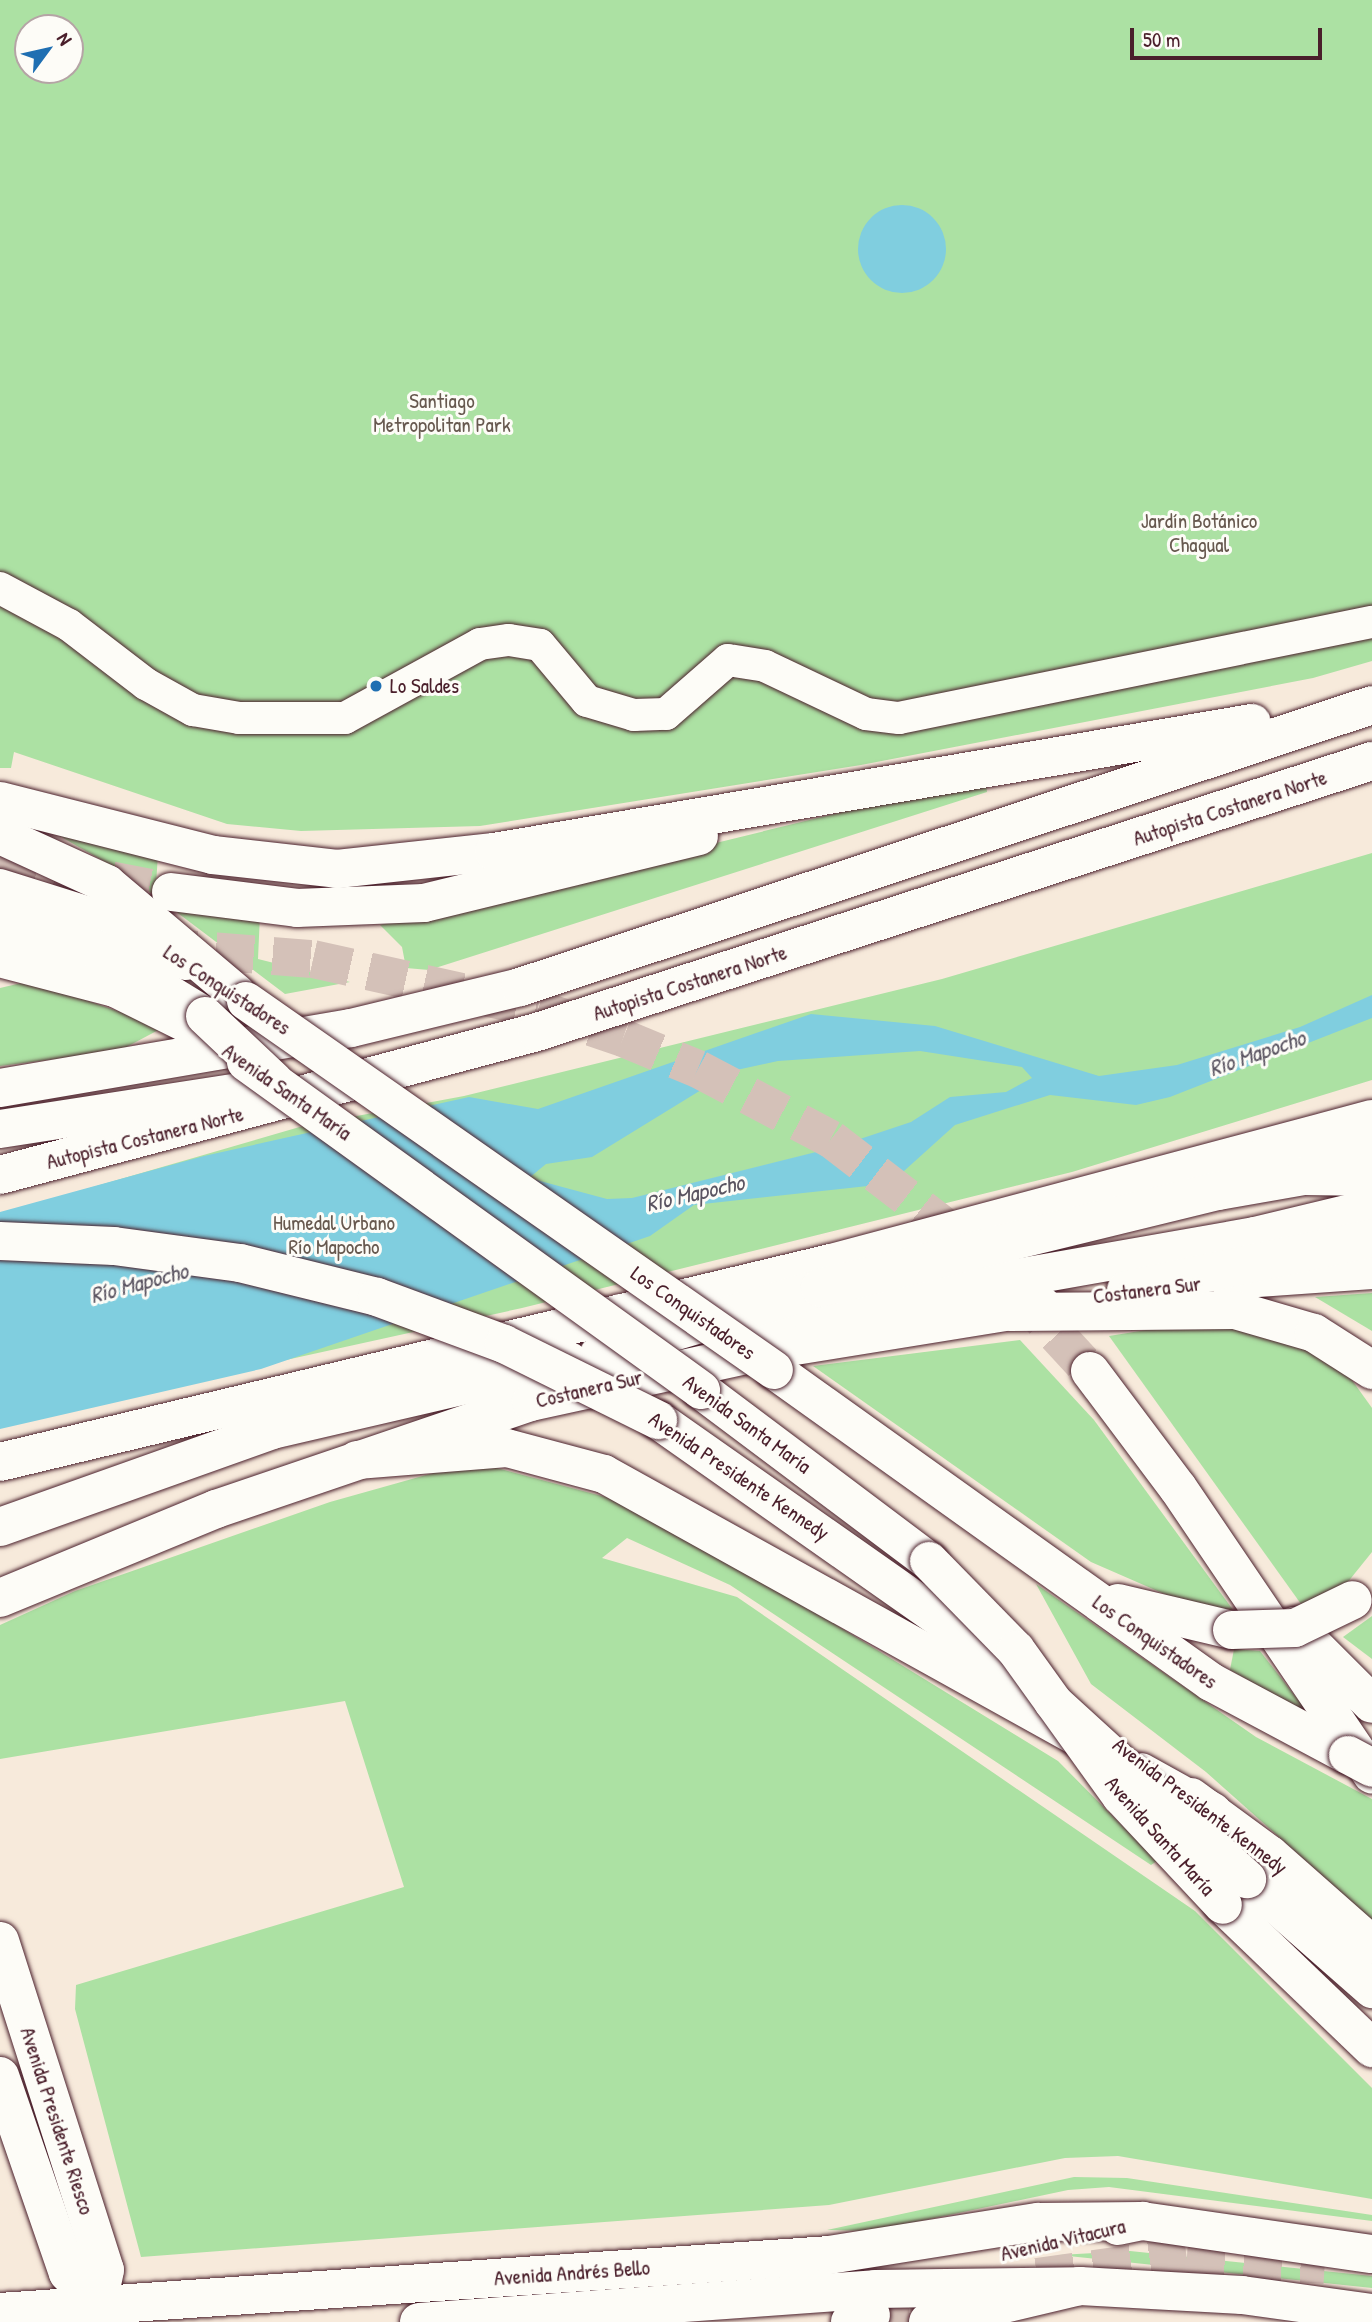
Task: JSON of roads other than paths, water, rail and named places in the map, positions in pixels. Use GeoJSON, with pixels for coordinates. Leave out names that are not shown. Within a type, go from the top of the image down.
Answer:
{"type":"FeatureCollection","features":[{"type":"Feature","properties":{"kind":"main road"},"geometry":{"type":"LineString","coordinates":[[0,801],[213,855],[337,869],[494,852],[1372,704]]}},
{"type":"Feature","properties":{"kind":"main road"},"geometry":{"type":"LineString","coordinates":[[0,1088],[293,1040],[520,987],[1372,704]]}},
{"type":"Feature","properties":{"kind":"main road","name":"Autopista Costanera Norte"},"geometry":{"type":"LineString","coordinates":[[0,1175],[387,1074],[631,1003],[1372,761]]}},
{"type":"Feature","properties":{"kind":"main road"},"geometry":{"type":"LineString","coordinates":[[172,892],[297,908],[436,902],[650,851],[852,791]]}},
{"type":"Feature","properties":{"kind":"main road"},"geometry":{"type":"LineString","coordinates":[[0,835],[107,884],[242,997]]}},
{"type":"Feature","properties":{"kind":"main road","name":"Los Conquistadores"},"geometry":{"type":"LineString","coordinates":[[0,888],[108,922],[242,997],[774,1370],[1068,1581],[1263,1713],[1366,1766]]}},
{"type":"Feature","properties":{"kind":"main road"},"geometry":{"type":"LineString","coordinates":[[0,922],[94,948],[197,1020]]}},
{"type":"Feature","properties":{"kind":"main road"},"geometry":{"type":"LineString","coordinates":[[0,958],[115,988],[197,1020]]}},
{"type":"Feature","properties":{"kind":"main road","name":"Avenida Santa María"},"geometry":{"type":"LineString","coordinates":[[197,1020],[274,1081],[701,1390],[929,1561],[989,1619],[1053,1702],[1235,1892],[1372,2048]]}},
{"type":"Feature","properties":{"kind":"main road"},"geometry":{"type":"LineString","coordinates":[[0,1129],[387,1074]]}},
{"type":"Feature","properties":{"kind":"main road"},"geometry":{"type":"LineString","coordinates":[[0,1462],[620,1313],[1270,1149],[1372,1119]]}},
{"type":"Feature","properties":{"kind":"main road"},"geometry":{"type":"LineString","coordinates":[[1270,1149],[1372,1139]]}},
{"type":"Feature","properties":{"kind":"main road"},"geometry":{"type":"LineString","coordinates":[[599,1354],[820,1288],[1218,1191],[1304,1176],[1372,1177]]}},
{"type":"Feature","properties":{"kind":"main road","name":"Costanera Sur"},"geometry":{"type":"LineString","coordinates":[[0,1527],[272,1430],[599,1354],[1255,1236],[1372,1209]]}},
{"type":"Feature","properties":{"kind":"main road"},"geometry":{"type":"LineString","coordinates":[[1126,1290],[1372,1238]]}},
{"type":"Feature","properties":{"kind":"main road","name":"Avenida Presidente Kennedy"},"geometry":{"type":"LineString","coordinates":[[0,1241],[179,1254],[340,1286],[504,1344],[658,1420],[795,1511],[1213,1812],[1372,1945]]}},
{"type":"Feature","properties":{"kind":"main road","name":"Costanera Sur"},"geometry":{"type":"LineString","coordinates":[[0,1598],[170,1527],[357,1460],[531,1402],[764,1352],[1010,1312],[1126,1290],[1372,1270]]}},
{"type":"Feature","properties":{"kind":"main road"},"geometry":{"type":"LineString","coordinates":[[620,1313],[820,1288]]}},
{"type":"Feature","properties":{"kind":"main road"},"geometry":{"type":"LineString","coordinates":[[1010,1312],[1236,1310],[1314,1334],[1372,1370]]}},
{"type":"Feature","properties":{"kind":"main road"},"geometry":{"type":"LineString","coordinates":[[1090,1371],[1178,1488],[1282,1613],[1372,1704]]}},
{"type":"Feature","properties":{"kind":"main road"},"geometry":{"type":"LineString","coordinates":[[357,1460],[507,1448],[604,1474],[1213,1812]]}},
{"type":"Feature","properties":{"kind":"main road"},"geometry":{"type":"LineString","coordinates":[[1178,1488],[1366,1766]]}},
{"type":"Feature","properties":{"kind":"main road"},"geometry":{"type":"LineString","coordinates":[[1068,1581],[1140,1612],[1231,1630],[1295,1628],[1362,1593]]}},
{"type":"Feature","properties":{"kind":"main road"},"geometry":{"type":"LineString","coordinates":[[1235,1892],[1372,1989]]}},
{"type":"Feature","properties":{"kind":"main road","name":"Avenida Presidente Riesco"},"geometry":{"type":"LineString","coordinates":[[0,1941],[104,2270],[101,2312]]}},
{"type":"Feature","properties":{"kind":"main road","name":"Avenida Presidente Riesco"},"geometry":{"type":"LineString","coordinates":[[0,2076],[68,2273],[101,2312]]}},
{"type":"Feature","properties":{"kind":"main road","name":"Avenida Andrés Bello"},"geometry":{"type":"LineString","coordinates":[[0,2312],[101,2312],[762,2260],[937,2242],[1038,2222],[1142,2221]]}},
{"type":"Feature","properties":{"kind":"main road","name":"Avenida Vitacura"},"geometry":{"type":"LineString","coordinates":[[760,2322],[865,2309],[1142,2221],[1372,2254]]}},
{"type":"Feature","properties":{"kind":"main road"},"geometry":{"type":"LineString","coordinates":[[928,2322],[978,2315],[1080,2286],[1242,2295],[1372,2313]]}},
{"type":"Feature","properties":{"kind":"main road","name":"Avenida Andrés Bello"},"geometry":{"type":"LineString","coordinates":[[419,2322],[865,2309],[1080,2286]]}},
{"type":"Feature","properties":{"kind":"street"},"geometry":{"type":"LineString","coordinates":[[0,588],[69,625],[146,684],[193,710],[239,718],[345,718],[480,644],[540,645],[587,701],[634,715],[666,714],[728,660],[765,666],[818,688],[866,714],[899,718],[1372,622]]}},
{"type":"Feature","properties":{"kind":"water"},"geometry":{"type":"Polygon","coordinates":[[[893,205],[911,205],[927,212],[939,224],[946,240],[946,258],[939,274],[927,286],[911,293],[893,293],[877,286],[865,274],[858,258],[858,240],[865,224],[877,212],[893,205]]]}},
{"type":"Feature","properties":{"kind":"water","name":"Río Mapocho"},"geometry":{"type":"Polygon","coordinates":[[[1372,995],[1372,1018],[1170,1097],[1136,1105],[1050,1095],[955,1125],[904,1171],[877,1185],[694,1205],[650,1236],[261,1369],[0,1429],[0,1212],[204,1156],[469,1097],[538,1109],[811,1014],[935,1026],[1099,1076],[1177,1065],[1300,1027],[1372,995]],[[920,1051],[778,1061],[732,1071],[592,1157],[546,1164],[529,1178],[607,1199],[632,1198],[836,1147],[911,1122],[950,1097],[1006,1092],[1032,1078],[1022,1067],[920,1051]]]}},
{"type":"Feature","properties":{"kind":"tunnel"},"geometry":{"type":"LineString","coordinates":[[0,859],[171,892]]}},
{"type":"Feature","properties":{"kind":"tunnel"},"geometry":{"type":"LineString","coordinates":[[159,947],[313,959],[538,1009],[623,1038],[698,1069],[831,1139],[975,1250]]}},
{"type":"Feature","properties":{"kind":"tunnel"},"geometry":{"type":"LineString","coordinates":[[1018,1293],[1090,1371]]}},
{"type":"Feature","properties":{"kind":"tunnel"},"geometry":{"type":"LineString","coordinates":[[1037,2277],[1187,2256],[1325,2265]]}},
{"type":"Feature","properties":{"kind":"tunnel"},"geometry":{"type":"LineString","coordinates":[[871,2315],[951,2296]]}},
{"type":"Feature","properties":{"kind":"place","name":"Lo Saldes"},"geometry":{"type":"Point","coordinates":[376,686]}},
{"type":"Feature","properties":{"kind":"park label","name":"Santiago Metropolitan Park"},"geometry":{"type":"Point","coordinates":[442,413]}},
{"type":"Feature","properties":{"kind":"park label","name":"Jardín Botánico Chagual"},"geometry":{"type":"Point","coordinates":[1199,533]}},
{"type":"Feature","properties":{"kind":"park label","name":"Humedal Urbano Río Mapocho"},"geometry":{"type":"Point","coordinates":[334,1235]}}]}
